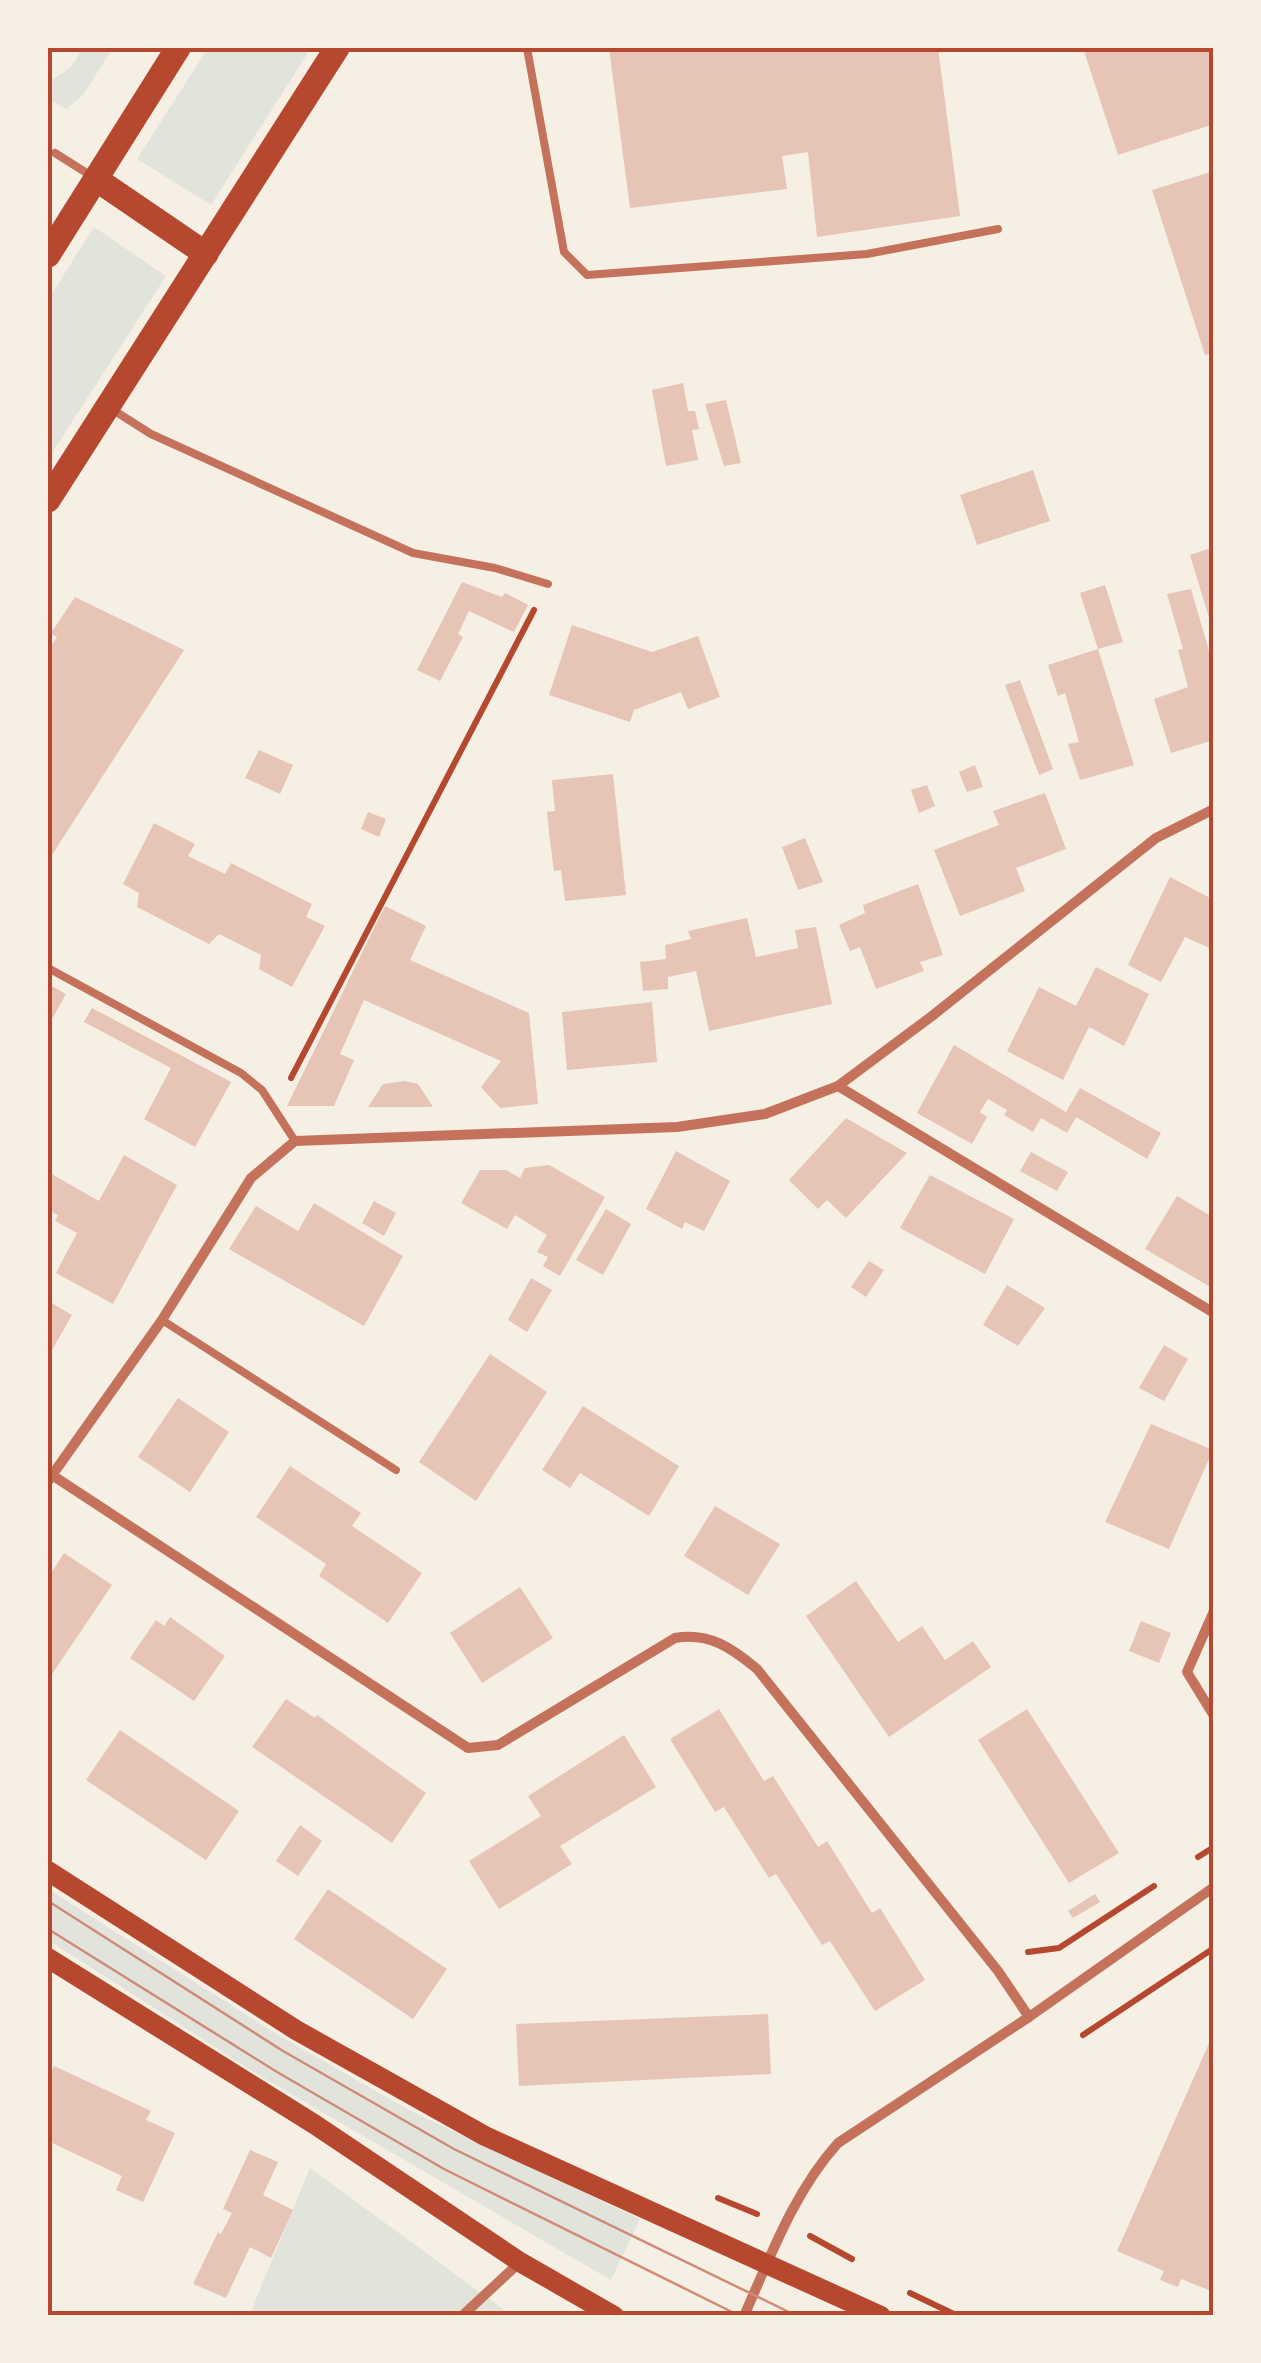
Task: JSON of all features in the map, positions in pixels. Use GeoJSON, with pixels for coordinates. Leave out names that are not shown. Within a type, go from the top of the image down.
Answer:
{"type":"FeatureCollection","features":[{"type":"Feature","properties":{"kind":"main road"},"geometry":{"type":"LineString","coordinates":[[48,255],[178,48]]}},
{"type":"Feature","properties":{"kind":"main road"},"geometry":{"type":"LineString","coordinates":[[48,500],[337,48]]}},
{"type":"Feature","properties":{"kind":"main road"},"geometry":{"type":"LineString","coordinates":[[96,178],[206,254]]}},
{"type":"Feature","properties":{"kind":"main road"},"geometry":{"type":"LineString","coordinates":[[48,1871],[296,2030],[486,2136],[881,2316]]}},
{"type":"Feature","properties":{"kind":"main road"},"geometry":{"type":"LineString","coordinates":[[48,1958],[314,2124],[520,2262],[614,2316]]}},
{"type":"Feature","properties":{"kind":"street"},"geometry":{"type":"LineString","coordinates":[[1029,2017],[998,1971],[758,1669],[732,1648],[693,1634],[675,1638],[498,1746],[468,1748],[50,1478],[162,1320],[251,1178],[295,1141],[677,1127],[765,1114],[838,1086],[1156,838],[1214,809]]}},
{"type":"Feature","properties":{"kind":"street"},"geometry":{"type":"LineString","coordinates":[[838,1086],[1214,1313]]}},
{"type":"Feature","properties":{"kind":"street"},"geometry":{"type":"LineString","coordinates":[[1214,1611],[1188,1672],[1214,1716]]}},
{"type":"Feature","properties":{"kind":"street"},"geometry":{"type":"LineString","coordinates":[[744,2316],[815,2168],[838,2143],[1029,2017],[1214,1887]]}},
{"type":"Feature","properties":{"kind":"street"},"geometry":{"type":"LineString","coordinates":[[462,2316],[520,2262]]}},
{"type":"Feature","properties":{"kind":"lane"},"geometry":{"type":"LineString","coordinates":[[527,48],[564,252],[587,275],[867,254],[998,229]]}},
{"type":"Feature","properties":{"kind":"lane"},"geometry":{"type":"LineString","coordinates":[[55,153],[96,178]]}},
{"type":"Feature","properties":{"kind":"lane"},"geometry":{"type":"LineString","coordinates":[[108,406],[151,434],[414,553],[494,568],[548,584]]}},
{"type":"Feature","properties":{"kind":"lane"},"geometry":{"type":"LineString","coordinates":[[48,968],[241,1074],[262,1090],[295,1141]]}},
{"type":"Feature","properties":{"kind":"lane"},"geometry":{"type":"LineString","coordinates":[[162,1320],[396,1470]]}},
{"type":"Feature","properties":{"kind":"path"},"geometry":{"type":"LineString","coordinates":[[274,1110],[548,584]]}},
{"type":"Feature","properties":{"kind":"path"},"geometry":{"type":"LineString","coordinates":[[1182,1867],[1214,1847]]}},
{"type":"Feature","properties":{"kind":"path"},"geometry":{"type":"LineString","coordinates":[[1028,1952],[1059,1948],[1167,1877]]}},
{"type":"Feature","properties":{"kind":"path"},"geometry":{"type":"LineString","coordinates":[[1082,2036],[1214,1948]]}},
{"type":"Feature","properties":{"kind":"shaded area"},"geometry":{"type":"Polygon","coordinates":[[[83,48],[113,48],[83,95],[66,109],[48,99],[48,83],[71,67],[83,48]]]}},
{"type":"Feature","properties":{"kind":"shaded area"},"geometry":{"type":"Polygon","coordinates":[[[208,48],[311,48],[211,205],[137,159],[208,48]]]}},
{"type":"Feature","properties":{"kind":"shaded area"},"geometry":{"type":"Polygon","coordinates":[[[94,227],[166,276],[48,459],[48,300],[94,227]]]}},
{"type":"Feature","properties":{"kind":"shaded area"},"geometry":{"type":"Polygon","coordinates":[[[48,1889],[280,2036],[411,2111],[640,2219],[611,2280],[260,2076],[48,1940],[48,1889]]]}},
{"type":"Feature","properties":{"kind":"shaded area"},"geometry":{"type":"Polygon","coordinates":[[[310,2168],[511,2315],[249,2316],[310,2168]]]}},
{"type":"Feature","properties":{"kind":"building"},"geometry":{"type":"Polygon","coordinates":[[[609,48],[938,48],[960,216],[817,237],[808,152],[782,156],[787,189],[630,208],[609,48]]]}},
{"type":"Feature","properties":{"kind":"building"},"geometry":{"type":"Polygon","coordinates":[[[1083,48],[1214,48],[1214,124],[1118,155],[1083,48]]]}},
{"type":"Feature","properties":{"kind":"building"},"geometry":{"type":"Polygon","coordinates":[[[1214,171],[1214,353],[1205,355],[1152,190],[1214,171]]]}},
{"type":"Feature","properties":{"kind":"building"},"geometry":{"type":"Polygon","coordinates":[[[683,383],[688,411],[695,411],[699,429],[692,430],[698,460],[666,466],[652,390],[683,383]]]}},
{"type":"Feature","properties":{"kind":"building"},"geometry":{"type":"Polygon","coordinates":[[[726,400],[741,463],[724,466],[705,404],[726,400]]]}},
{"type":"Feature","properties":{"kind":"building"},"geometry":{"type":"Polygon","coordinates":[[[1033,470],[1050,521],[977,545],[960,495],[1033,470]]]}},
{"type":"Feature","properties":{"kind":"building"},"geometry":{"type":"Polygon","coordinates":[[[1214,547],[1214,631],[1213,631],[1190,555],[1214,547]]]}},
{"type":"Feature","properties":{"kind":"building"},"geometry":{"type":"Polygon","coordinates":[[[462,582],[502,597],[505,593],[528,605],[514,632],[469,611],[458,634],[463,637],[440,681],[417,670],[462,582]]]}},
{"type":"Feature","properties":{"kind":"building"},"geometry":{"type":"Polygon","coordinates":[[[1105,585],[1123,642],[1098,649],[1080,593],[1105,585]]]}},
{"type":"Feature","properties":{"kind":"building"},"geometry":{"type":"Polygon","coordinates":[[[1191,589],[1214,668],[1214,740],[1171,753],[1154,699],[1188,687],[1178,650],[1183,649],[1167,594],[1191,589]]]}},
{"type":"Feature","properties":{"kind":"building"},"geometry":{"type":"Polygon","coordinates":[[[75,597],[184,650],[48,861],[48,652],[57,637],[51,633],[75,597]]]}},
{"type":"Feature","properties":{"kind":"building"},"geometry":{"type":"Polygon","coordinates":[[[572,625],[652,652],[698,636],[720,697],[688,709],[681,692],[634,710],[630,722],[549,695],[572,625]]]}},
{"type":"Feature","properties":{"kind":"building"},"geometry":{"type":"Polygon","coordinates":[[[1098,649],[1134,765],[1080,780],[1068,744],[1079,742],[1065,693],[1058,696],[1048,665],[1098,649]]]}},
{"type":"Feature","properties":{"kind":"building"},"geometry":{"type":"Polygon","coordinates":[[[1020,680],[1053,769],[1039,775],[1005,685],[1020,680]]]}},
{"type":"Feature","properties":{"kind":"building"},"geometry":{"type":"Polygon","coordinates":[[[259,750],[293,765],[280,794],[245,778],[259,750]]]}},
{"type":"Feature","properties":{"kind":"building"},"geometry":{"type":"Polygon","coordinates":[[[975,765],[983,787],[967,792],[959,772],[975,765]]]}},
{"type":"Feature","properties":{"kind":"building"},"geometry":{"type":"Polygon","coordinates":[[[613,774],[626,895],[565,901],[561,870],[554,871],[550,841],[547,812],[555,811],[552,780],[613,774]]]}},
{"type":"Feature","properties":{"kind":"building"},"geometry":{"type":"Polygon","coordinates":[[[927,785],[935,806],[919,813],[911,790],[927,785]]]}},
{"type":"Feature","properties":{"kind":"building"},"geometry":{"type":"Polygon","coordinates":[[[1045,793],[1066,849],[1016,868],[1025,891],[960,916],[934,850],[999,825],[993,811],[1045,793]]]}},
{"type":"Feature","properties":{"kind":"building"},"geometry":{"type":"Polygon","coordinates":[[[368,812],[386,819],[379,837],[361,829],[368,812]]]}},
{"type":"Feature","properties":{"kind":"building"},"geometry":{"type":"Polygon","coordinates":[[[154,823],[195,844],[188,856],[225,874],[231,863],[312,904],[306,917],[325,926],[292,987],[259,969],[261,955],[219,934],[209,944],[137,907],[139,893],[123,884],[154,823]]]}},
{"type":"Feature","properties":{"kind":"building"},"geometry":{"type":"Polygon","coordinates":[[[805,838],[823,882],[798,890],[782,847],[805,838]]]}},
{"type":"Feature","properties":{"kind":"building"},"geometry":{"type":"Polygon","coordinates":[[[1170,877],[1214,900],[1214,950],[1185,937],[1161,982],[1128,965],[1170,877]]]}},
{"type":"Feature","properties":{"kind":"building"},"geometry":{"type":"Polygon","coordinates":[[[918,884],[943,955],[920,962],[924,971],[876,989],[860,947],[850,951],[839,925],[865,913],[863,905],[918,884]]]}},
{"type":"Feature","properties":{"kind":"building"},"geometry":{"type":"Polygon","coordinates":[[[385,906],[426,926],[410,960],[529,1013],[538,1104],[500,1108],[481,1087],[501,1061],[364,1000],[340,1054],[354,1060],[334,1106],[287,1106],[385,906]]]}},
{"type":"Feature","properties":{"kind":"building"},"geometry":{"type":"Polygon","coordinates":[[[747,918],[756,957],[798,948],[795,930],[816,927],[832,1004],[709,1031],[696,971],[668,977],[668,989],[643,991],[640,962],[666,959],[665,945],[691,939],[688,931],[747,918]]]}},
{"type":"Feature","properties":{"kind":"building"},"geometry":{"type":"Polygon","coordinates":[[[1096,967],[1149,994],[1124,1046],[1089,1027],[1063,1080],[1007,1051],[1039,987],[1076,1006],[1096,967]]]}},
{"type":"Feature","properties":{"kind":"building"},"geometry":{"type":"Polygon","coordinates":[[[48,984],[66,994],[51,1021],[48,1020],[48,984]]]}},
{"type":"Feature","properties":{"kind":"building"},"geometry":{"type":"Polygon","coordinates":[[[652,1002],[657,1062],[567,1070],[562,1012],[652,1002]]]}},
{"type":"Feature","properties":{"kind":"building"},"geometry":{"type":"Polygon","coordinates":[[[92,1008],[231,1082],[195,1147],[144,1119],[171,1068],[84,1022],[92,1008]]]}},
{"type":"Feature","properties":{"kind":"building"},"geometry":{"type":"Polygon","coordinates":[[[954,1045],[1066,1112],[1080,1088],[1161,1133],[1147,1159],[1076,1117],[1067,1133],[1041,1118],[1033,1132],[1004,1115],[1007,1110],[988,1099],[980,1112],[987,1117],[972,1144],[917,1113],[954,1045]]]}},
{"type":"Feature","properties":{"kind":"building"},"geometry":{"type":"Polygon","coordinates":[[[383,1084],[418,1084],[433,1107],[368,1107],[383,1084]]]}},
{"type":"Feature","properties":{"kind":"building"},"geometry":{"type":"Polygon","coordinates":[[[846,1118],[907,1153],[846,1218],[827,1200],[818,1209],[789,1180],[846,1118]]]}},
{"type":"Feature","properties":{"kind":"building"},"geometry":{"type":"Polygon","coordinates":[[[676,1151],[730,1181],[704,1231],[685,1222],[682,1229],[646,1209],[676,1151]]]}},
{"type":"Feature","properties":{"kind":"building"},"geometry":{"type":"Polygon","coordinates":[[[1031,1152],[1068,1172],[1057,1191],[1020,1171],[1031,1152]]]}},
{"type":"Feature","properties":{"kind":"building"},"geometry":{"type":"Polygon","coordinates":[[[124,1155],[177,1185],[113,1304],[56,1273],[77,1233],[55,1221],[58,1215],[50,1211],[48,1216],[48,1172],[99,1201],[124,1155]]]}},
{"type":"Feature","properties":{"kind":"building"},"geometry":{"type":"Polygon","coordinates":[[[549,1165],[605,1197],[560,1276],[543,1266],[548,1257],[537,1252],[547,1235],[515,1215],[507,1229],[461,1203],[480,1170],[506,1170],[520,1178],[525,1168],[549,1165]]]}},
{"type":"Feature","properties":{"kind":"building"},"geometry":{"type":"Polygon","coordinates":[[[930,1175],[1014,1219],[985,1274],[900,1228],[930,1175]]]}},
{"type":"Feature","properties":{"kind":"building"},"geometry":{"type":"Polygon","coordinates":[[[1177,1196],[1214,1218],[1214,1289],[1145,1249],[1177,1196]]]}},
{"type":"Feature","properties":{"kind":"building"},"geometry":{"type":"Polygon","coordinates":[[[374,1201],[396,1213],[384,1236],[362,1223],[374,1201]]]}},
{"type":"Feature","properties":{"kind":"building"},"geometry":{"type":"Polygon","coordinates":[[[314,1203],[403,1256],[364,1326],[229,1249],[256,1206],[298,1231],[314,1203]]]}},
{"type":"Feature","properties":{"kind":"building"},"geometry":{"type":"Polygon","coordinates":[[[606,1209],[631,1224],[603,1275],[576,1260],[606,1209]]]}},
{"type":"Feature","properties":{"kind":"building"},"geometry":{"type":"Polygon","coordinates":[[[869,1261],[884,1270],[866,1297],[851,1287],[869,1261]]]}},
{"type":"Feature","properties":{"kind":"building"},"geometry":{"type":"Polygon","coordinates":[[[531,1278],[552,1290],[527,1332],[508,1320],[531,1278]]]}},
{"type":"Feature","properties":{"kind":"building"},"geometry":{"type":"Polygon","coordinates":[[[1007,1285],[1045,1308],[1018,1346],[983,1325],[1007,1285]]]}},
{"type":"Feature","properties":{"kind":"building"},"geometry":{"type":"Polygon","coordinates":[[[48,1301],[72,1315],[48,1357],[48,1301]]]}},
{"type":"Feature","properties":{"kind":"building"},"geometry":{"type":"Polygon","coordinates":[[[1164,1345],[1188,1359],[1164,1401],[1139,1388],[1164,1345]]]}},
{"type":"Feature","properties":{"kind":"building"},"geometry":{"type":"Polygon","coordinates":[[[490,1354],[547,1392],[476,1501],[419,1462],[490,1354]]]}},
{"type":"Feature","properties":{"kind":"building"},"geometry":{"type":"Polygon","coordinates":[[[178,1398],[229,1432],[190,1492],[138,1457],[178,1398]]]}},
{"type":"Feature","properties":{"kind":"building"},"geometry":{"type":"Polygon","coordinates":[[[583,1406],[679,1466],[649,1516],[580,1473],[570,1488],[542,1470],[583,1406]]]}},
{"type":"Feature","properties":{"kind":"building"},"geometry":{"type":"Polygon","coordinates":[[[1151,1424],[1213,1450],[1169,1549],[1105,1522],[1151,1424]]]}},
{"type":"Feature","properties":{"kind":"building"},"geometry":{"type":"Polygon","coordinates":[[[290,1466],[361,1513],[352,1526],[422,1573],[388,1623],[319,1576],[326,1564],[256,1517],[290,1466]]]}},
{"type":"Feature","properties":{"kind":"building"},"geometry":{"type":"Polygon","coordinates":[[[715,1506],[780,1544],[748,1595],[684,1556],[715,1506]]]}},
{"type":"Feature","properties":{"kind":"building"},"geometry":{"type":"Polygon","coordinates":[[[64,1553],[112,1585],[48,1680],[48,1578],[64,1553]]]}},
{"type":"Feature","properties":{"kind":"building"},"geometry":{"type":"Polygon","coordinates":[[[856,1581],[898,1642],[922,1626],[945,1660],[973,1641],[991,1667],[889,1737],[806,1616],[856,1581]]]}},
{"type":"Feature","properties":{"kind":"building"},"geometry":{"type":"Polygon","coordinates":[[[520,1587],[553,1638],[482,1683],[450,1633],[520,1587]]]}},
{"type":"Feature","properties":{"kind":"building"},"geometry":{"type":"Polygon","coordinates":[[[170,1617],[225,1656],[194,1701],[130,1658],[156,1620],[164,1626],[170,1617]]]}},
{"type":"Feature","properties":{"kind":"building"},"geometry":{"type":"Polygon","coordinates":[[[1141,1621],[1171,1633],[1159,1663],[1129,1651],[1141,1621]]]}},
{"type":"Feature","properties":{"kind":"building"},"geometry":{"type":"Polygon","coordinates":[[[286,1699],[315,1718],[317,1715],[426,1793],[392,1843],[252,1747],[286,1699]]]}},
{"type":"Feature","properties":{"kind":"building"},"geometry":{"type":"Polygon","coordinates":[[[719,1709],[764,1781],[773,1776],[818,1847],[827,1841],[872,1913],[880,1908],[925,1980],[875,2011],[830,1941],[822,1945],[776,1874],[769,1878],[724,1807],[715,1812],[670,1739],[719,1709]]]}},
{"type":"Feature","properties":{"kind":"building"},"geometry":{"type":"Polygon","coordinates":[[[1027,1709],[1119,1853],[1069,1883],[978,1740],[1027,1709]]]}},
{"type":"Feature","properties":{"kind":"building"},"geometry":{"type":"Polygon","coordinates":[[[120,1730],[239,1811],[206,1860],[86,1780],[120,1730]]]}},
{"type":"Feature","properties":{"kind":"building"},"geometry":{"type":"Polygon","coordinates":[[[624,1735],[656,1787],[560,1846],[572,1864],[499,1909],[469,1861],[541,1816],[528,1796],[624,1735]]]}},
{"type":"Feature","properties":{"kind":"building"},"geometry":{"type":"Polygon","coordinates":[[[300,1825],[322,1841],[298,1876],[276,1861],[300,1825]]]}},
{"type":"Feature","properties":{"kind":"building"},"geometry":{"type":"Polygon","coordinates":[[[328,1889],[447,1969],[413,2019],[294,1939],[328,1889]]]}},
{"type":"Feature","properties":{"kind":"building"},"geometry":{"type":"Polygon","coordinates":[[[1095,1894],[1100,1902],[1073,1918],[1068,1911],[1095,1894]]]}},
{"type":"Feature","properties":{"kind":"building"},"geometry":{"type":"Polygon","coordinates":[[[768,2014],[771,2074],[519,2086],[516,2024],[768,2014]]]}},
{"type":"Feature","properties":{"kind":"building"},"geometry":{"type":"Polygon","coordinates":[[[1214,2032],[1214,2292],[1181,2279],[1178,2287],[1160,2280],[1164,2271],[1117,2251],[1214,2032]]]}},
{"type":"Feature","properties":{"kind":"building"},"geometry":{"type":"Polygon","coordinates":[[[54,2066],[151,2111],[146,2120],[175,2133],[143,2202],[116,2190],[122,2176],[48,2141],[48,2082],[54,2066]]]}},
{"type":"Feature","properties":{"kind":"building"},"geometry":{"type":"Polygon","coordinates":[[[250,2150],[278,2162],[263,2195],[293,2210],[271,2258],[250,2247],[226,2298],[193,2284],[218,2232],[221,2234],[232,2213],[223,2209],[250,2150]]]}},
{"type":"Feature","properties":{"kind":"tram line"},"geometry":{"type":"LineString","coordinates":[[48,1901],[283,2051],[454,2149],[797,2316]]}},
{"type":"Feature","properties":{"kind":"tram line"},"geometry":{"type":"LineString","coordinates":[[48,1929],[277,2072],[444,2169],[740,2316]]}}]}
